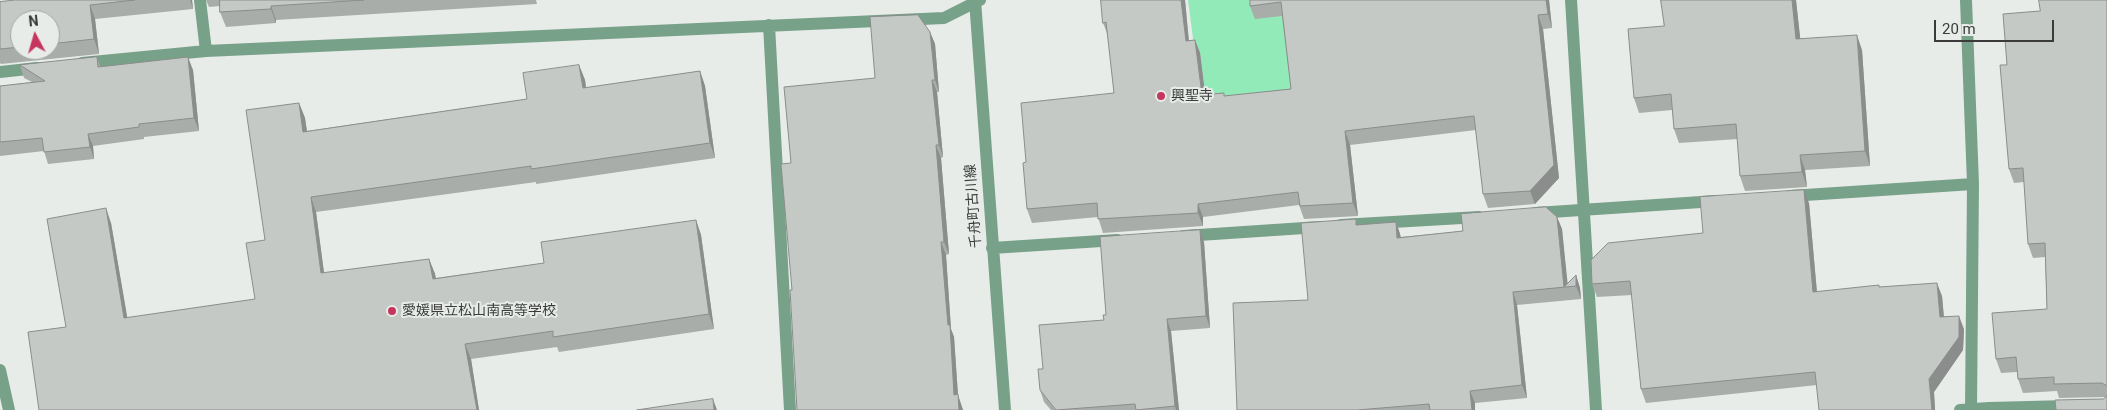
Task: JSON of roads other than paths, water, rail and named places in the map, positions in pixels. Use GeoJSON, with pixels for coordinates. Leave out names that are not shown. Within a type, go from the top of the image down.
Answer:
{"type":"FeatureCollection","features":[{"type":"Feature","properties":{"kind":"street"},"geometry":{"type":"LineString","coordinates":[[200,0],[206,51]]}},
{"type":"Feature","properties":{"kind":"street"},"geometry":{"type":"LineString","coordinates":[[1571,0],[1596,410]]}},
{"type":"Feature","properties":{"kind":"street"},"geometry":{"type":"LineString","coordinates":[[1966,0],[1973,184],[1968,410],[2107,405]]}},
{"type":"Feature","properties":{"kind":"street"},"geometry":{"type":"LineString","coordinates":[[69,65],[206,51],[944,18],[977,1]]}},
{"type":"Feature","properties":{"kind":"street","name":"千舟町古川線"},"geometry":{"type":"LineString","coordinates":[[977,1],[992,248],[1005,410]]}},
{"type":"Feature","properties":{"kind":"street"},"geometry":{"type":"LineString","coordinates":[[768,25],[790,410]]}},
{"type":"Feature","properties":{"kind":"street"},"geometry":{"type":"LineString","coordinates":[[0,72],[49,67]]}},
{"type":"Feature","properties":{"kind":"street"},"geometry":{"type":"LineString","coordinates":[[1778,197],[1973,184]]}},
{"type":"Feature","properties":{"kind":"street"},"geometry":{"type":"LineString","coordinates":[[1524,214],[1730,200]]}},
{"type":"Feature","properties":{"kind":"street"},"geometry":{"type":"LineString","coordinates":[[1168,237],[1494,216]]}},
{"type":"Feature","properties":{"kind":"street"},"geometry":{"type":"LineString","coordinates":[[992,248],[1129,239]]}},
{"type":"Feature","properties":{"kind":"street"},"geometry":{"type":"LineString","coordinates":[[0,370],[9,410]]}},
{"type":"Feature","properties":{"kind":"place","name":"興聖寺"},"geometry":{"type":"Point","coordinates":[1161,96]}},
{"type":"Feature","properties":{"kind":"place","name":"愛媛県立松山南高等学校"},"geometry":{"type":"Point","coordinates":[392,311]}}]}
